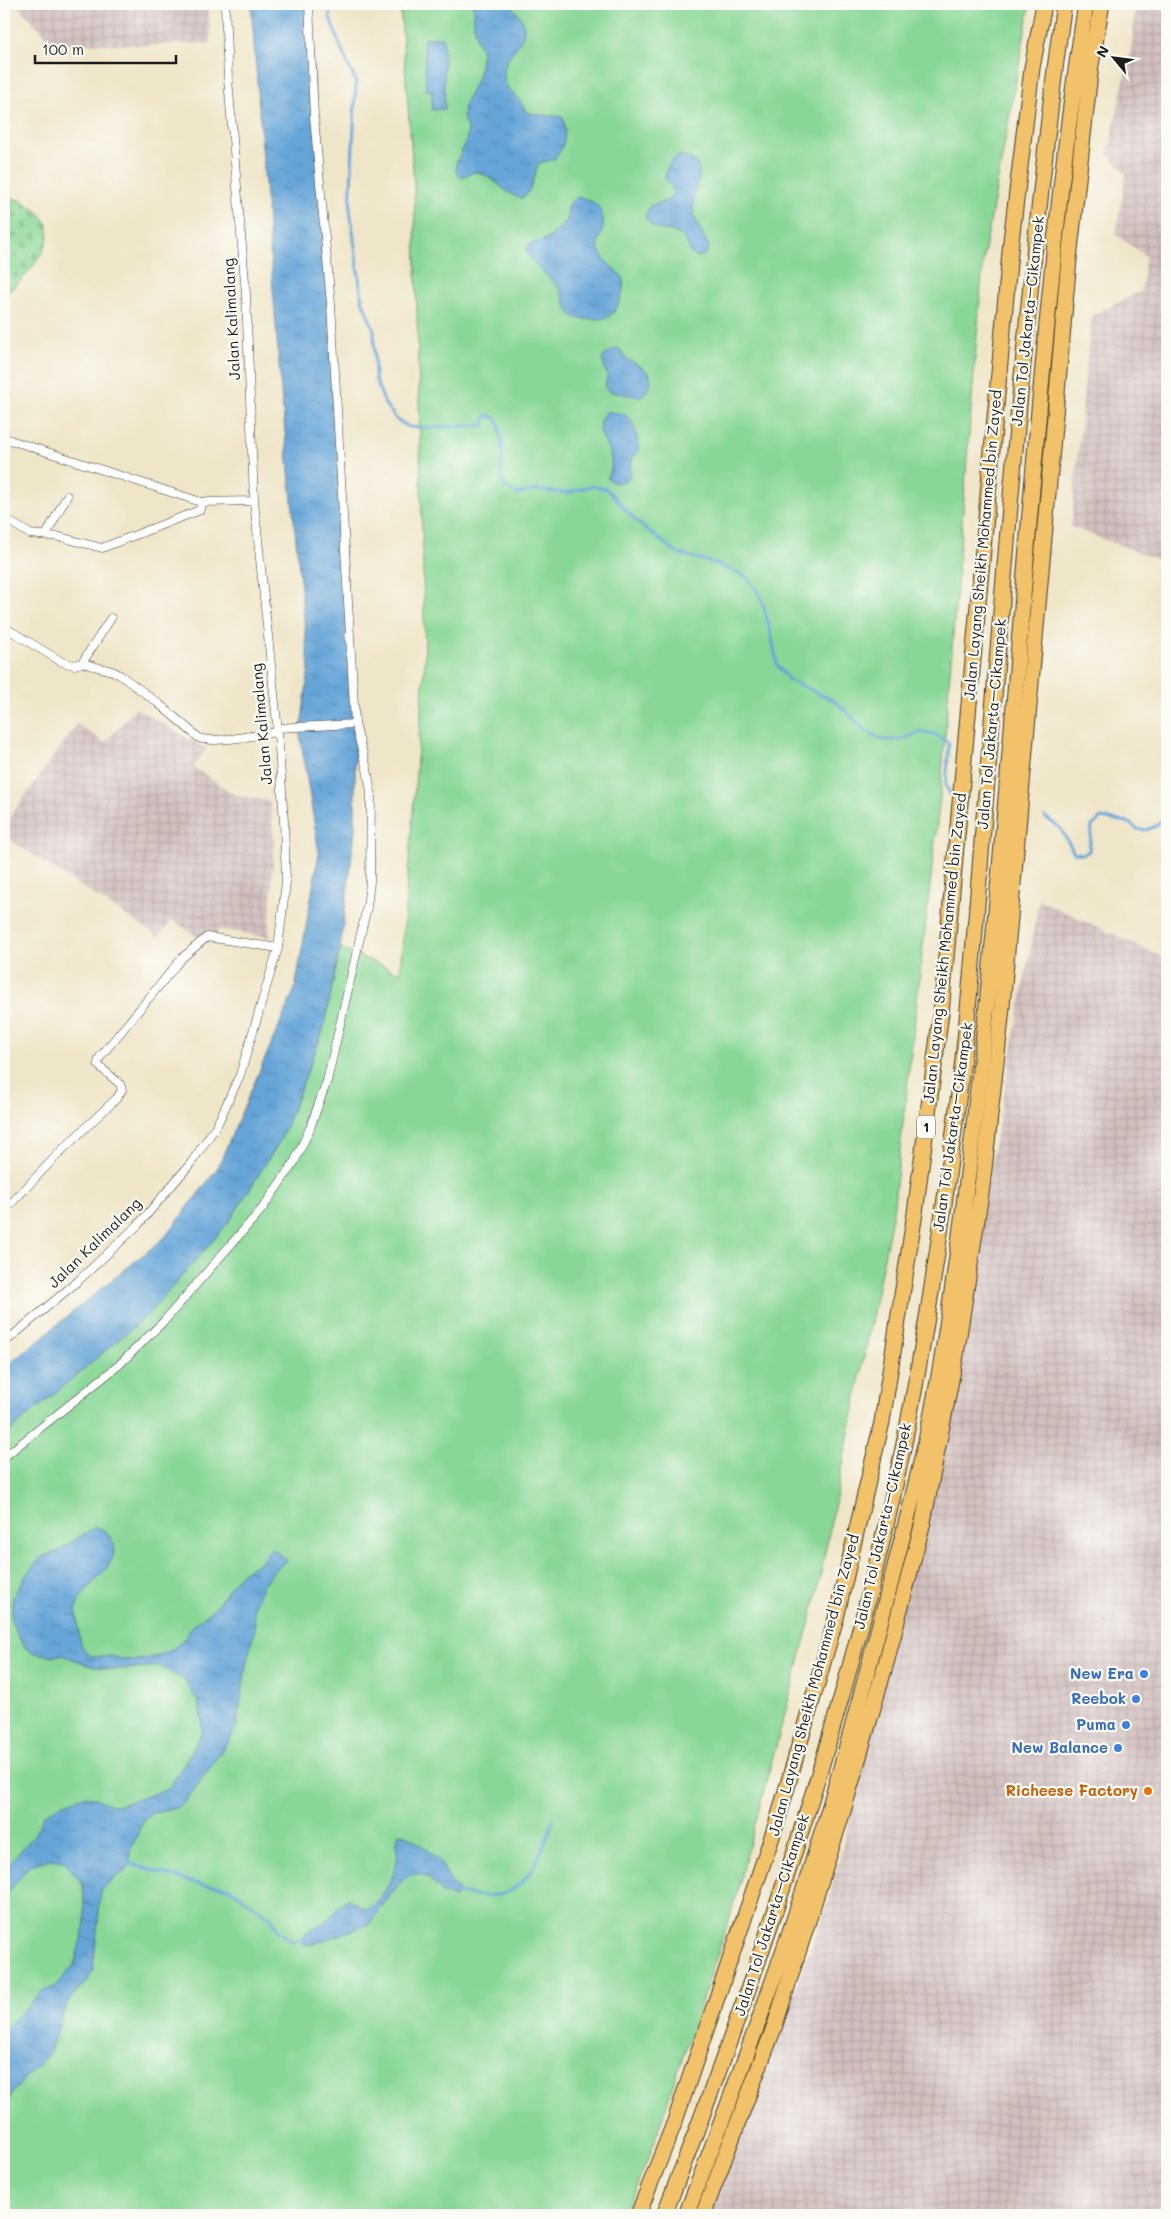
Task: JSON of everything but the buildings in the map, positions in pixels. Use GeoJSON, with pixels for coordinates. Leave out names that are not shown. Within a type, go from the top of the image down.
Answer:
{"type":"FeatureCollection","features":[{"type":"Feature","properties":{"kind":"highway","name":"Jalan Layang Sheikh Mohammed bin Zayed"},"geometry":{"type":"LineString","coordinates":[[638,2215],[675,2121],[777,1822],[836,1618],[882,1422],[915,1213],[940,1013],[1011,241],[1032,68],[1044,4]]}},
{"type":"Feature","properties":{"kind":"highway","name":"Jalan Tol Jakarta–Cikampek"},"geometry":{"type":"LineString","coordinates":[[664,2215],[712,2091],[772,1923],[802,1828],[847,1674],[886,1525],[910,1413],[942,1216],[967,1020],[1024,339],[1053,80],[1064,4]]}},
{"type":"Feature","properties":{"kind":"highway","name":"Jalan Tol Jakarta–Cikampek"},"geometry":{"type":"LineString","coordinates":[[686,2215],[767,2000],[804,1889],[869,1667],[914,1497],[932,1414],[961,1236],[980,1087],[1056,228],[1072,93],[1086,4]]}},
{"type":"Feature","properties":{"kind":"highway"},"geometry":{"type":"LineString","coordinates":[[703,2215],[775,2025],[844,1808],[886,1663],[923,1522],[956,1355],[982,1187],[1001,1018],[1068,269],[1091,65],[1102,4]]}},
{"type":"Feature","properties":{"kind":"street","name":"Jalan Kalimalang"},"geometry":{"type":"LineString","coordinates":[[4,1343],[78,1281],[138,1225],[191,1163],[217,1124],[233,1091],[278,948],[286,882],[278,730],[254,501],[246,294],[228,79],[225,4]]}},
{"type":"Feature","properties":{"kind":"street"},"geometry":{"type":"LineString","coordinates":[[4,1457],[119,1365],[139,1345],[262,1209],[295,1161],[310,1128],[327,1081],[369,893],[371,792],[355,724],[331,304],[314,118],[309,4]]}},
{"type":"Feature","properties":{"kind":"street"},"geometry":{"type":"LineString","coordinates":[[4,438],[202,502],[254,501]]}},
{"type":"Feature","properties":{"kind":"street"},"geometry":{"type":"LineString","coordinates":[[46,536],[67,496]]}},
{"type":"Feature","properties":{"kind":"street"},"geometry":{"type":"LineString","coordinates":[[4,518],[30,534],[102,548],[200,510],[202,502]]}},
{"type":"Feature","properties":{"kind":"street"},"geometry":{"type":"LineString","coordinates":[[82,663],[111,618]]}},
{"type":"Feature","properties":{"kind":"street"},"geometry":{"type":"LineString","coordinates":[[4,627],[62,662],[74,665],[82,663],[106,669],[120,675],[158,702],[199,738],[227,738],[287,728],[355,724]]}},
{"type":"Feature","properties":{"kind":"street"},"geometry":{"type":"LineString","coordinates":[[4,1211],[61,1151],[117,1098],[122,1090],[120,1084],[99,1066],[100,1057],[182,958],[203,938],[207,937],[278,948]]}},
{"type":"Feature","properties":{"kind":"shaded area"},"geometry":{"type":"Polygon","coordinates":[[[16,4],[208,4],[211,43],[140,45],[54,43],[16,4]]]}},
{"type":"Feature","properties":{"kind":"shaded area"},"geometry":{"type":"Polygon","coordinates":[[[1136,4],[1167,4],[1167,563],[1071,527],[1091,316],[1141,291],[1146,256],[1116,235],[1126,174],[1108,154],[1132,44],[1136,4]]]}},
{"type":"Feature","properties":{"kind":"shaded area"},"geometry":{"type":"Polygon","coordinates":[[[136,708],[206,749],[193,767],[235,795],[270,801],[274,841],[269,937],[219,929],[208,944],[172,920],[159,937],[4,836],[4,825],[77,724],[105,743],[136,708]]]}},
{"type":"Feature","properties":{"kind":"shaded area"},"geometry":{"type":"Polygon","coordinates":[[[1039,900],[1167,959],[1167,2215],[708,2215],[829,1900],[877,1707],[968,1291],[1039,900]]]}},
{"type":"Feature","properties":{"kind":"green space"},"geometry":{"type":"Polygon","coordinates":[[[400,4],[1030,4],[983,261],[940,797],[893,1212],[816,1598],[730,1917],[648,2160],[623,2215],[4,2215],[4,1435],[229,1222],[281,1139],[323,1031],[340,948],[400,973],[425,659],[414,184],[400,4]]]}},
{"type":"Feature","properties":{"kind":"green space"},"geometry":{"type":"Polygon","coordinates":[[[4,198],[20,201],[35,210],[45,220],[48,231],[46,243],[40,256],[4,296],[4,198]]]}},
{"type":"Feature","properties":{"kind":"water"},"geometry":{"type":"Polygon","coordinates":[[[251,4],[309,4],[355,724],[355,831],[340,948],[323,1031],[281,1139],[229,1222],[148,1315],[4,1436],[4,1368],[165,1237],[217,1169],[295,989],[319,853],[300,735],[309,668],[281,392],[251,4]]]}},
{"type":"Feature","properties":{"kind":"water"},"geometry":{"type":"Polygon","coordinates":[[[472,4],[509,4],[520,17],[524,27],[523,36],[507,60],[504,70],[506,85],[527,113],[563,117],[565,134],[561,149],[555,159],[539,163],[531,187],[522,198],[510,193],[482,173],[474,172],[460,177],[456,172],[456,163],[466,142],[468,130],[463,118],[464,106],[479,74],[482,50],[477,40],[472,4]]]}},
{"type":"Feature","properties":{"kind":"water"},"geometry":{"type":"Polygon","coordinates":[[[443,37],[445,109],[432,110],[432,90],[426,90],[424,38],[443,37]]]}},
{"type":"Feature","properties":{"kind":"water"},"geometry":{"type":"Polygon","coordinates":[[[679,156],[691,159],[697,164],[699,171],[693,207],[694,216],[709,247],[706,254],[698,257],[691,254],[679,234],[653,226],[645,216],[650,206],[669,200],[672,195],[673,189],[665,177],[671,162],[679,156]]]}},
{"type":"Feature","properties":{"kind":"water"},"geometry":{"type":"Polygon","coordinates":[[[578,197],[595,204],[602,213],[603,225],[598,242],[599,248],[607,262],[623,277],[623,291],[620,301],[613,313],[605,318],[584,319],[571,315],[557,286],[526,252],[527,245],[549,238],[567,220],[568,207],[578,197]]]}},
{"type":"Feature","properties":{"kind":"water"},"geometry":{"type":"Polygon","coordinates":[[[617,348],[621,350],[624,357],[648,372],[651,383],[641,397],[610,392],[605,388],[607,376],[602,360],[604,356],[617,348]]]}},
{"type":"Feature","properties":{"kind":"water"},"geometry":{"type":"Polygon","coordinates":[[[607,411],[623,414],[631,420],[635,429],[639,450],[631,459],[630,476],[625,481],[614,483],[607,478],[611,468],[611,459],[600,427],[601,419],[607,411]]]}},
{"type":"Feature","properties":{"kind":"water"},"geometry":{"type":"Polygon","coordinates":[[[95,1527],[107,1533],[114,1547],[110,1564],[89,1587],[77,1607],[81,1644],[85,1651],[94,1657],[112,1656],[137,1660],[168,1652],[180,1643],[194,1625],[214,1608],[237,1578],[259,1563],[271,1548],[287,1560],[273,1572],[263,1585],[254,1605],[255,1629],[246,1666],[237,1725],[230,1739],[186,1801],[176,1808],[150,1814],[144,1819],[130,1852],[131,1864],[127,1870],[111,1880],[101,1892],[93,1970],[87,1981],[68,2001],[49,2053],[13,2092],[4,2111],[4,2030],[41,1992],[54,1987],[74,1965],[85,1925],[83,1884],[68,1866],[60,1860],[50,1859],[29,1866],[4,1898],[4,1878],[13,1859],[34,1836],[44,1815],[62,1804],[84,1796],[93,1797],[111,1805],[120,1805],[166,1790],[172,1784],[202,1733],[202,1720],[198,1701],[184,1680],[159,1666],[111,1670],[87,1665],[63,1655],[50,1656],[35,1653],[25,1648],[18,1637],[11,1619],[13,1597],[29,1571],[42,1557],[60,1550],[95,1527]]]}},
{"type":"Feature","properties":{"kind":"water"},"geometry":{"type":"Polygon","coordinates":[[[399,1833],[415,1841],[438,1859],[450,1880],[458,1889],[455,1898],[443,1893],[427,1877],[418,1874],[408,1876],[399,1884],[369,1924],[313,1944],[303,1944],[302,1937],[305,1933],[325,1922],[348,1899],[366,1909],[377,1901],[393,1873],[397,1860],[399,1833]]]}},
{"type":"Feature","properties":{"kind":"waterway"},"geometry":{"type":"LineString","coordinates":[[330,4],[330,18],[356,82],[350,209],[362,300],[374,330],[375,379],[385,404],[397,420],[409,427],[426,428],[484,425],[485,418],[488,415],[495,418],[499,424],[503,455],[501,477],[506,488],[517,494],[537,490],[567,493],[591,486],[607,489],[636,521],[677,553],[714,563],[747,577],[761,597],[777,665],[789,680],[835,701],[866,731],[884,740],[899,740],[921,732],[934,734],[949,743],[946,786],[950,794]]}},
{"type":"Feature","properties":{"kind":"waterway"},"geometry":{"type":"LineString","coordinates":[[1045,817],[1061,829],[1074,853],[1084,854],[1089,851],[1092,826],[1101,818],[1128,822],[1137,829],[1146,830],[1156,826],[1167,816]]}},
{"type":"Feature","properties":{"kind":"waterway"},"geometry":{"type":"LineString","coordinates":[[454,1892],[491,1896],[506,1893],[519,1885],[538,1859],[553,1820]]}},
{"type":"Feature","properties":{"kind":"waterway"},"geometry":{"type":"LineString","coordinates":[[131,1864],[203,1885],[222,1886],[231,1889],[272,1919],[279,1932],[292,1941],[305,1940]]}},
{"type":"Feature","properties":{"kind":"place","name":"New Era"},"geometry":{"type":"Point","coordinates":[1144,1674]}},
{"type":"Feature","properties":{"kind":"place","name":"Reebok"},"geometry":{"type":"Point","coordinates":[1136,1699]}},
{"type":"Feature","properties":{"kind":"place","name":"Puma"},"geometry":{"type":"Point","coordinates":[1126,1725]}},
{"type":"Feature","properties":{"kind":"place","name":"New Balance"},"geometry":{"type":"Point","coordinates":[1118,1748]}},
{"type":"Feature","properties":{"kind":"place","name":"Richeese Factory"},"geometry":{"type":"Point","coordinates":[1148,1791]}}]}
